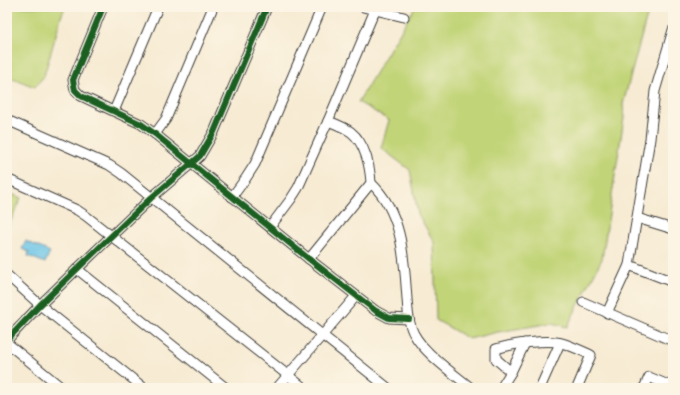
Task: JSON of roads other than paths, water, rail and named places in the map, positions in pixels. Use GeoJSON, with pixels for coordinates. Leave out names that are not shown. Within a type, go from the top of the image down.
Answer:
{"type":"FeatureCollection","features":[{"type":"Feature","properties":{"kind":"street"},"geometry":{"type":"LineString","coordinates":[[103,7],[72,80],[75,90],[81,96],[141,124],[156,134],[309,259],[382,315],[389,318],[409,319]]}},
{"type":"Feature","properties":{"kind":"street"},"geometry":{"type":"LineString","coordinates":[[114,111],[158,7]]}},
{"type":"Feature","properties":{"kind":"street"},"geometry":{"type":"LineString","coordinates":[[156,134],[166,119],[213,7]]}},
{"type":"Feature","properties":{"kind":"street"},"geometry":{"type":"LineString","coordinates":[[62,388],[7,341],[40,305],[151,198],[200,156],[214,132],[267,7]]}},
{"type":"Feature","properties":{"kind":"street"},"geometry":{"type":"LineString","coordinates":[[232,197],[254,164],[322,7]]}},
{"type":"Feature","properties":{"kind":"street"},"geometry":{"type":"LineString","coordinates":[[363,7],[404,17]]}},
{"type":"Feature","properties":{"kind":"street"},"geometry":{"type":"LineString","coordinates":[[270,227],[298,188],[375,10]]}},
{"type":"Feature","properties":{"kind":"street"},"geometry":{"type":"LineString","coordinates":[[607,313],[629,265],[650,139],[655,91],[673,30]]}},
{"type":"Feature","properties":{"kind":"street"},"geometry":{"type":"LineString","coordinates":[[7,120],[109,165],[388,388]]}},
{"type":"Feature","properties":{"kind":"street"},"geometry":{"type":"LineString","coordinates":[[328,120],[352,132],[359,141],[370,167],[371,183],[383,195],[400,234],[403,248],[409,319],[412,333],[429,353],[472,388]]}},
{"type":"Feature","properties":{"kind":"street"},"geometry":{"type":"LineString","coordinates":[[7,179],[77,210],[304,388]]}},
{"type":"Feature","properties":{"kind":"street"},"geometry":{"type":"LineString","coordinates":[[309,259],[371,183]]}},
{"type":"Feature","properties":{"kind":"street"},"geometry":{"type":"LineString","coordinates":[[637,218],[673,229]]}},
{"type":"Feature","properties":{"kind":"street"},"geometry":{"type":"LineString","coordinates":[[629,265],[673,282]]}},
{"type":"Feature","properties":{"kind":"street"},"geometry":{"type":"LineString","coordinates":[[77,269],[226,388]]}},
{"type":"Feature","properties":{"kind":"street"},"geometry":{"type":"LineString","coordinates":[[7,275],[40,305],[144,388]]}},
{"type":"Feature","properties":{"kind":"street"},"geometry":{"type":"LineString","coordinates":[[277,388],[356,296]]}},
{"type":"Feature","properties":{"kind":"street"},"geometry":{"type":"LineString","coordinates":[[583,302],[673,341]]}},
{"type":"Feature","properties":{"kind":"street"},"geometry":{"type":"LineString","coordinates":[[540,388],[560,343]]}},
{"type":"Feature","properties":{"kind":"street"},"geometry":{"type":"LineString","coordinates":[[511,372],[496,359],[496,349],[505,346],[525,344],[560,343],[591,355],[577,388]]}},
{"type":"Feature","properties":{"kind":"street"},"geometry":{"type":"LineString","coordinates":[[501,388],[525,344]]}},
{"type":"Feature","properties":{"kind":"street"},"geometry":{"type":"LineString","coordinates":[[644,388],[649,377],[673,388]]}},
{"type":"Feature","properties":{"kind":"water"},"geometry":{"type":"Polygon","coordinates":[[[26,241],[50,252],[45,263],[28,256],[29,252],[22,249],[26,241]]]}}]}
